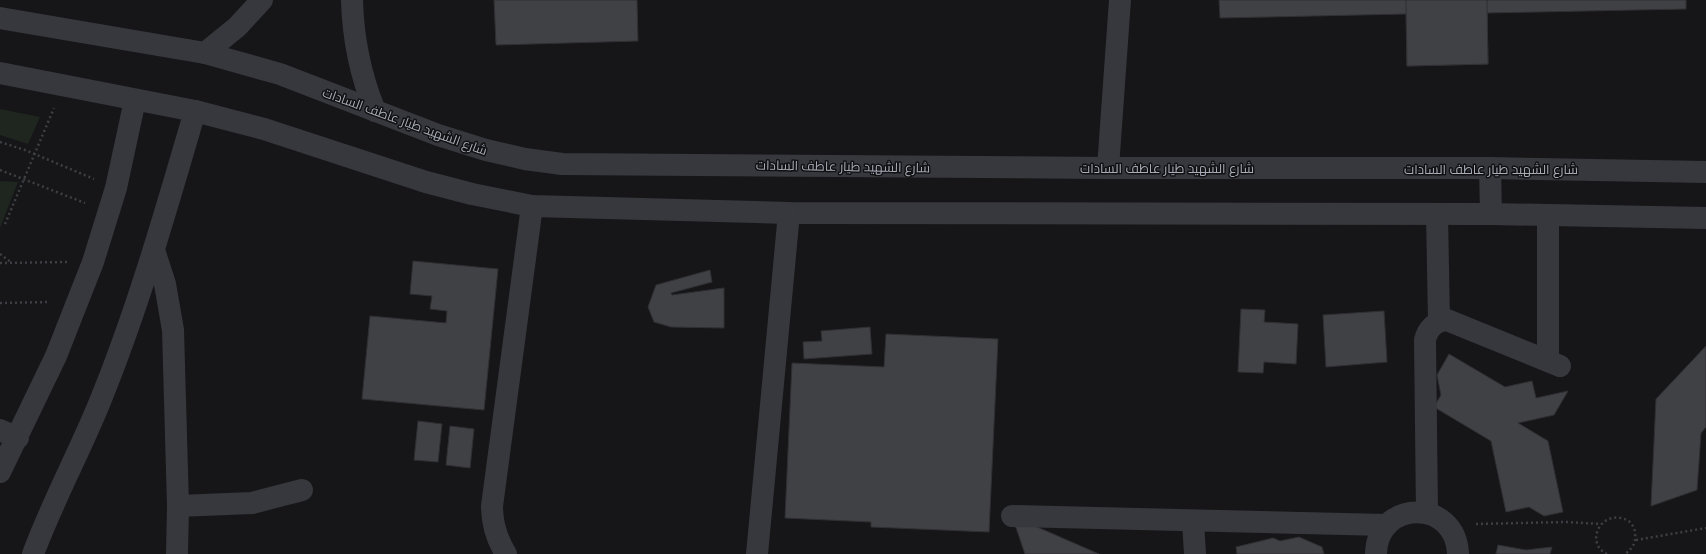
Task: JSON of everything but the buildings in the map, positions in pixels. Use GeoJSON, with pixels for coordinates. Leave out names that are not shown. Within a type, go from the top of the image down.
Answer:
{"type":"FeatureCollection","features":[{"type":"Feature","properties":{"kind":"street"},"geometry":{"type":"LineString","coordinates":[[205,53],[237,27],[262,0]]}},
{"type":"Feature","properties":{"kind":"street"},"geometry":{"type":"LineString","coordinates":[[352,0],[353,29],[358,64],[375,111]]}},
{"type":"Feature","properties":{"kind":"street"},"geometry":{"type":"LineString","coordinates":[[1108,168],[1120,0]]}},
{"type":"Feature","properties":{"kind":"street","name":"شارع الشهيد طيار عاطف السادات"},"geometry":{"type":"LineString","coordinates":[[0,18],[205,53],[280,74],[438,135],[486,150],[525,159],[562,164],[1108,168],[1490,168],[1706,172]]}},
{"type":"Feature","properties":{"kind":"street"},"geometry":{"type":"LineString","coordinates":[[0,73],[195,111],[264,129],[426,182],[472,194],[532,206],[789,213],[1491,214],[1706,218]]}},
{"type":"Feature","properties":{"kind":"street"},"geometry":{"type":"LineString","coordinates":[[0,472],[9,434],[56,356],[93,262],[116,188],[135,100]]}},
{"type":"Feature","properties":{"kind":"street"},"geometry":{"type":"LineString","coordinates":[[33,554],[51,506],[77,456],[99,404],[154,250],[195,111]]}},
{"type":"Feature","properties":{"kind":"street"},"geometry":{"type":"LineString","coordinates":[[1490,168],[1491,214]]}},
{"type":"Feature","properties":{"kind":"street"},"geometry":{"type":"LineString","coordinates":[[506,554],[497,538],[492,520],[492,506],[532,206]]}},
{"type":"Feature","properties":{"kind":"street"},"geometry":{"type":"LineString","coordinates":[[757,554],[789,213]]}},
{"type":"Feature","properties":{"kind":"street"},"geometry":{"type":"LineString","coordinates":[[1437,214],[1439,321]]}},
{"type":"Feature","properties":{"kind":"street"},"geometry":{"type":"LineString","coordinates":[[1427,513],[1427,332],[1439,321],[1447,320],[1554,364],[1548,215]]}},
{"type":"Feature","properties":{"kind":"street"},"geometry":{"type":"LineString","coordinates":[[154,250],[165,284],[173,330],[178,506],[177,554]]}},
{"type":"Feature","properties":{"kind":"street"},"geometry":{"type":"LineString","coordinates":[[178,506],[252,503],[302,490]]}},
{"type":"Feature","properties":{"kind":"street"},"geometry":{"type":"LineString","coordinates":[[1376,554],[1379,536],[1386,525],[1394,518],[1405,513],[1416,512],[1427,513],[1448,525],[1454,535],[1458,554]]}},
{"type":"Feature","properties":{"kind":"street"},"geometry":{"type":"LineString","coordinates":[[1012,516],[1386,525]]}},
{"type":"Feature","properties":{"kind":"street"},"geometry":{"type":"LineString","coordinates":[[1193,521],[1195,554]]}},
{"type":"Feature","properties":{"kind":"path"},"geometry":{"type":"LineString","coordinates":[[5,224],[63,85]]}},
{"type":"Feature","properties":{"kind":"path"},"geometry":{"type":"LineString","coordinates":[[0,142],[34,154],[116,188]]}},
{"type":"Feature","properties":{"kind":"path"},"geometry":{"type":"LineString","coordinates":[[0,170],[24,178],[109,213]]}},
{"type":"Feature","properties":{"kind":"path"},"geometry":{"type":"LineString","coordinates":[[0,254],[12,263]]}},
{"type":"Feature","properties":{"kind":"path"},"geometry":{"type":"LineString","coordinates":[[0,263],[93,262]]}},
{"type":"Feature","properties":{"kind":"path"},"geometry":{"type":"LineString","coordinates":[[0,303],[77,302]]}},
{"type":"Feature","properties":{"kind":"path"},"geometry":{"type":"LineString","coordinates":[[1607,554],[1603,552],[1598,544],[1596,533],[1601,524],[1609,518],[1620,517],[1629,521],[1635,530],[1636,540],[1632,550],[1625,554]]}},
{"type":"Feature","properties":{"kind":"path"},"geometry":{"type":"LineString","coordinates":[[1448,525],[1566,522],[1601,524]]}},
{"type":"Feature","properties":{"kind":"path"},"geometry":{"type":"LineString","coordinates":[[1636,540],[1706,528]]}},
{"type":"Feature","properties":{"kind":"shaded area"},"geometry":{"type":"Polygon","coordinates":[[[0,109],[40,117],[28,144],[0,135],[0,109]]]}},
{"type":"Feature","properties":{"kind":"shaded area"},"geometry":{"type":"Polygon","coordinates":[[[0,181],[18,182],[0,228],[0,181]]]}}]}
